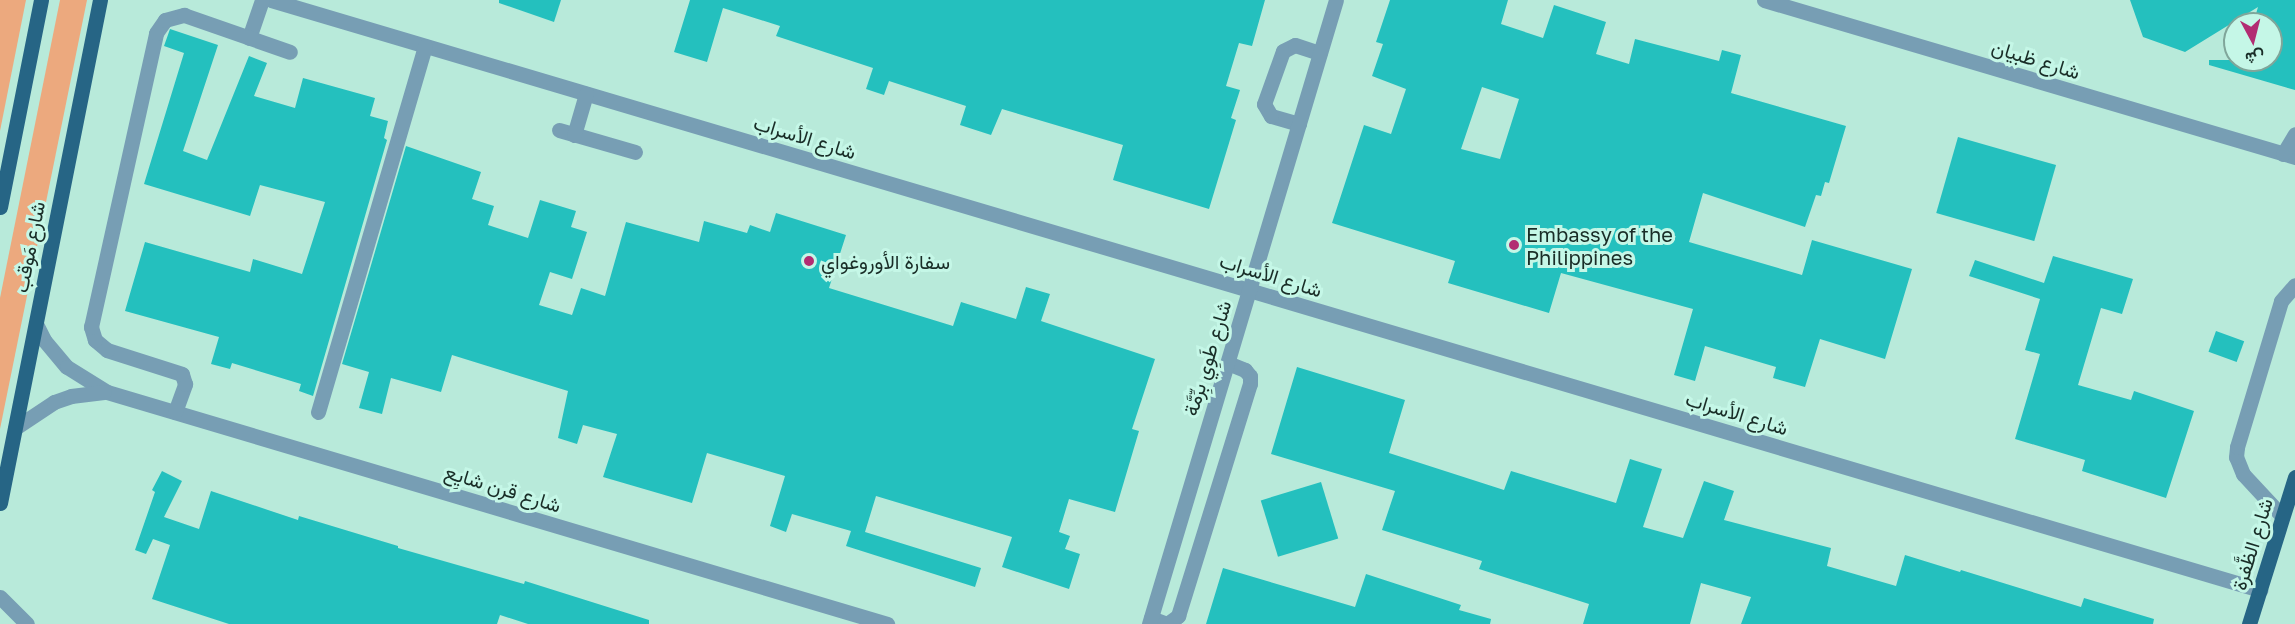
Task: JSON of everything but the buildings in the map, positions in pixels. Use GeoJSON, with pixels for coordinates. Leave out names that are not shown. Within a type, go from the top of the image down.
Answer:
{"type":"FeatureCollection","features":[{"type":"Feature","properties":{"kind":"main road","name":"شارع مَوقب"},"geometry":{"type":"LineString","coordinates":[[0,207],[41,0]]}},
{"type":"Feature","properties":{"kind":"main road","name":"شارع مَوقب"},"geometry":{"type":"LineString","coordinates":[[0,503],[100,0]]}},
{"type":"Feature","properties":{"kind":"main road","name":"شارع الظَّفرة"},"geometry":{"type":"LineString","coordinates":[[2249,624],[2295,477]]}},
{"type":"Feature","properties":{"kind":"street"},"geometry":{"type":"LineString","coordinates":[[249,38],[262,0]]}},
{"type":"Feature","properties":{"kind":"street","name":"شارع الأسراب"},"geometry":{"type":"LineString","coordinates":[[271,0],[302,4],[426,46],[2260,590]]}},
{"type":"Feature","properties":{"kind":"street","name":"شارع طَوِي بِرِّمَّة"},"geometry":{"type":"LineString","coordinates":[[1150,621],[1336,0]]}},
{"type":"Feature","properties":{"kind":"street","name":"شارع ظبيان"},"geometry":{"type":"LineString","coordinates":[[1764,0],[2289,156]]}},
{"type":"Feature","properties":{"kind":"street"},"geometry":{"type":"LineString","coordinates":[[175,412],[185,384],[182,374],[100,346],[92,334],[92,321],[156,33],[160,26],[171,17],[184,15],[290,52]]}},
{"type":"Feature","properties":{"kind":"street"},"geometry":{"type":"LineString","coordinates":[[1299,124],[1271,116],[1264,104],[1283,51],[1295,45],[1320,53]]}},
{"type":"Feature","properties":{"kind":"street"},"geometry":{"type":"LineString","coordinates":[[318,412],[426,46]]}},
{"type":"Feature","properties":{"kind":"street"},"geometry":{"type":"LineString","coordinates":[[586,93],[567,132],[635,152]]}},
{"type":"Feature","properties":{"kind":"street"},"geometry":{"type":"LineString","coordinates":[[2289,156],[2295,134]]}},
{"type":"Feature","properties":{"kind":"street"},"geometry":{"type":"LineString","coordinates":[[2282,516],[2243,474],[2236,457],[2237,447],[2281,301],[2295,285]]}},
{"type":"Feature","properties":{"kind":"street","name":"شارع قرن شايِع"},"geometry":{"type":"LineString","coordinates":[[36,324],[44,340],[67,367],[107,392],[887,624]]}},
{"type":"Feature","properties":{"kind":"street"},"geometry":{"type":"LineString","coordinates":[[1150,621],[1167,624],[1178,616],[1246,395],[1250,376],[1245,370],[1228,363]]}},
{"type":"Feature","properties":{"kind":"street","name":"شارع قرن شايِع"},"geometry":{"type":"LineString","coordinates":[[15,428],[54,402],[71,396],[107,392]]}},
{"type":"Feature","properties":{"kind":"street"},"geometry":{"type":"LineString","coordinates":[[0,597],[27,624]]}},
{"type":"Feature","properties":{"kind":"shaded area"},"geometry":{"type":"Polygon","coordinates":[[[0,0],[26,0],[0,131],[0,0]]]}},
{"type":"Feature","properties":{"kind":"shaded area"},"geometry":{"type":"Polygon","coordinates":[[[60,0],[87,0],[0,429],[0,298],[60,0]]]}},
{"type":"Feature","properties":{"kind":"place","name":"Embassy of the Philippines"},"geometry":{"type":"Point","coordinates":[1514,245]}},
{"type":"Feature","properties":{"kind":"place","name":"سفارة الأوروغواي"},"geometry":{"type":"Point","coordinates":[809,261]}}]}
